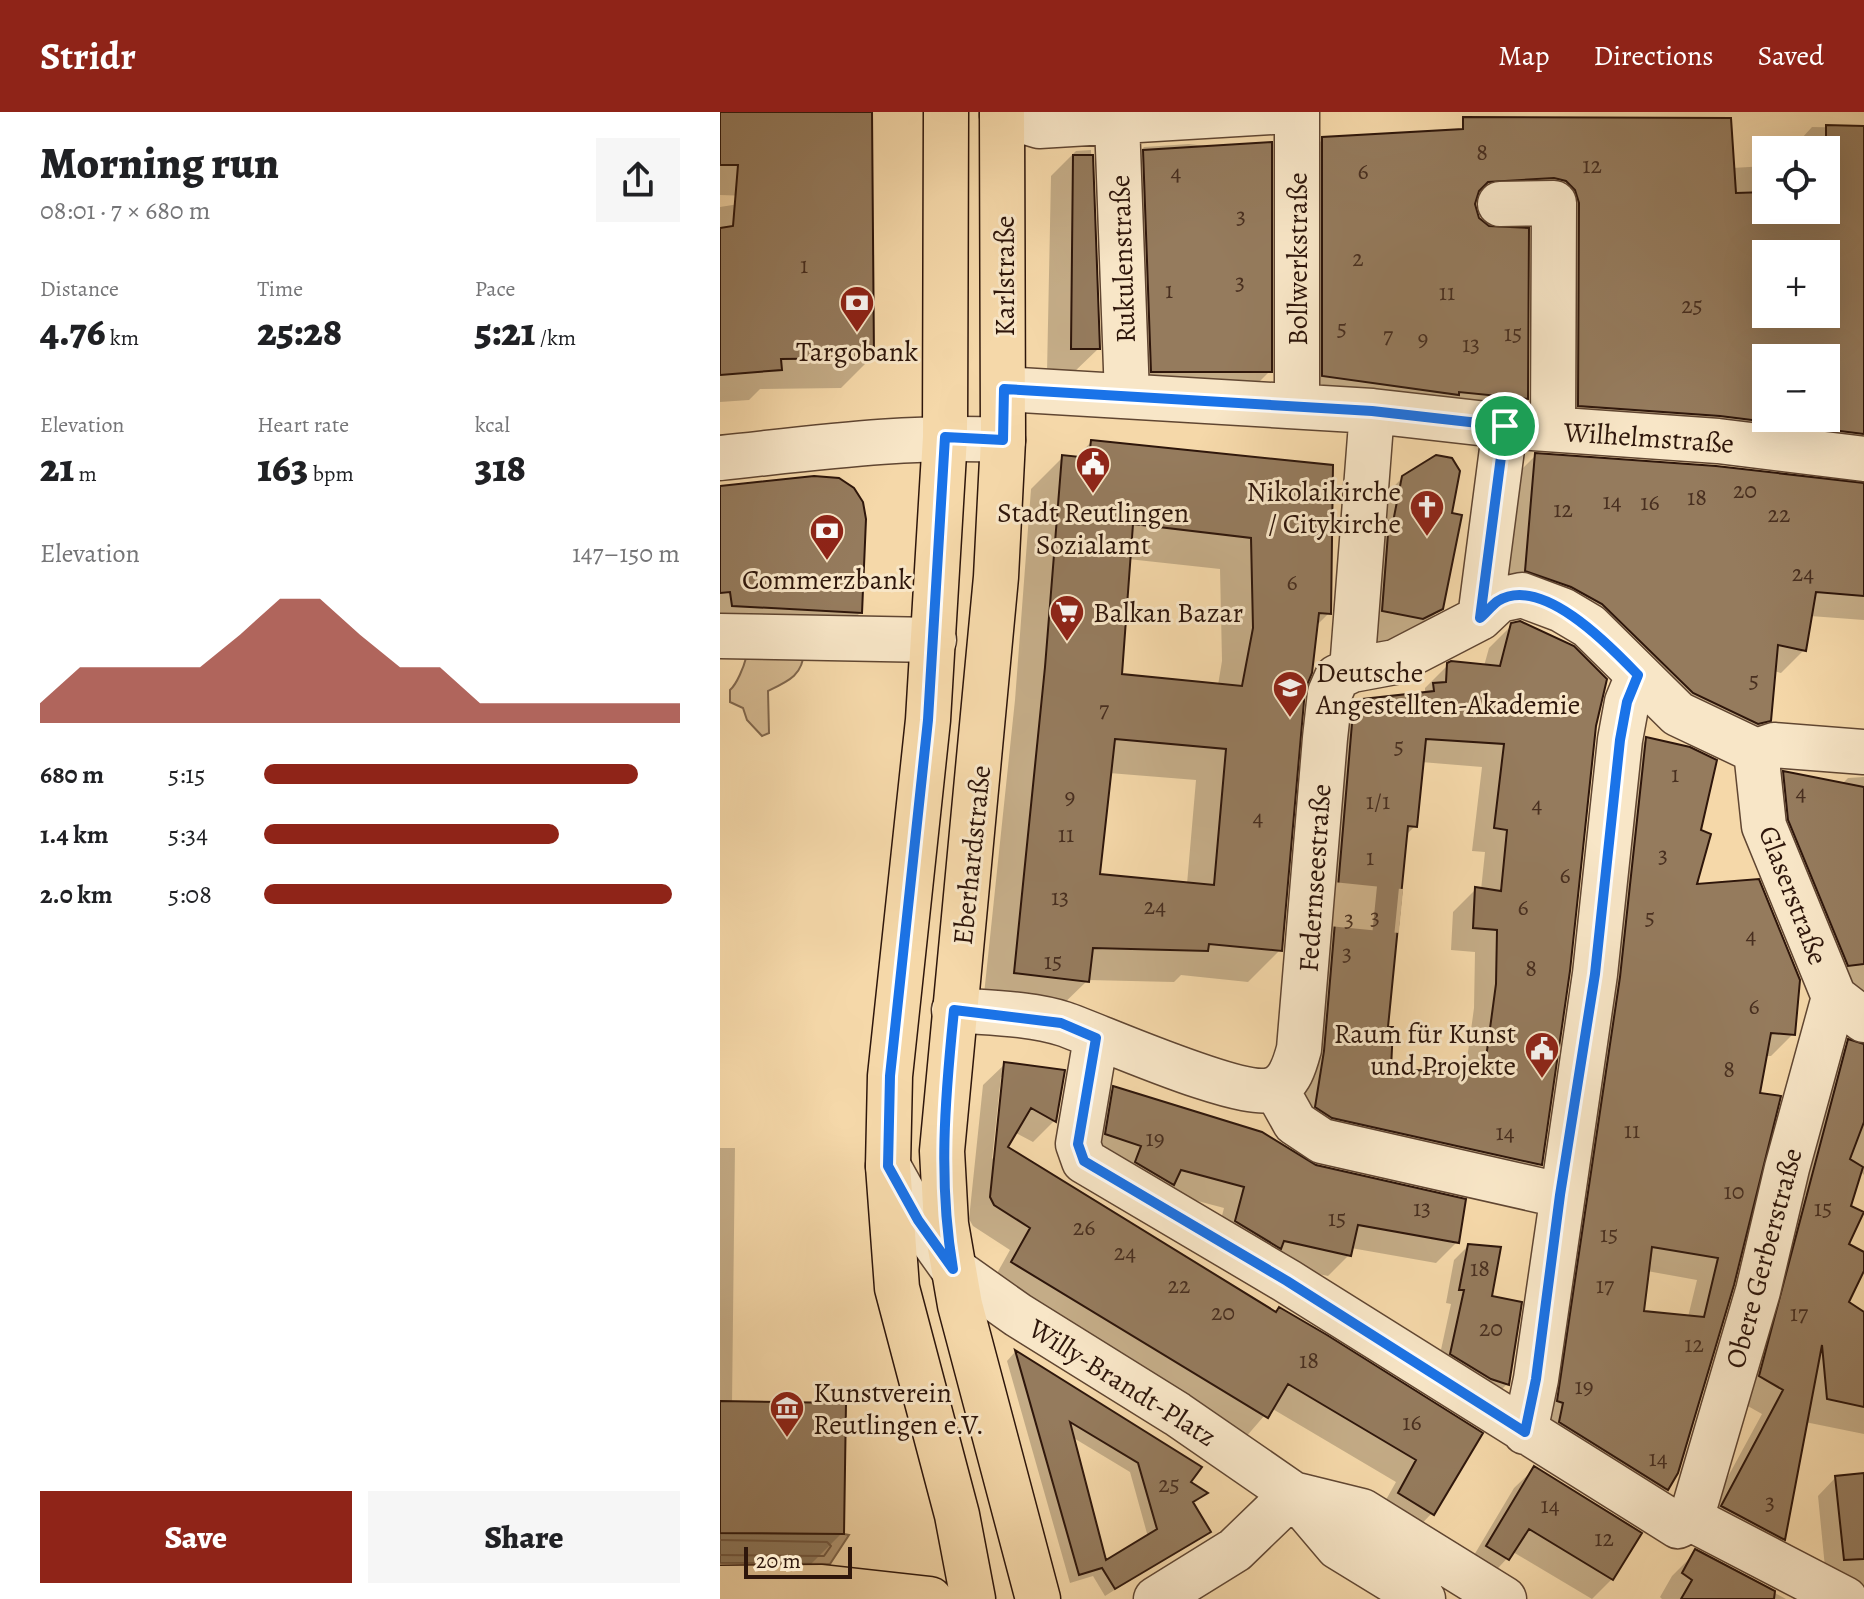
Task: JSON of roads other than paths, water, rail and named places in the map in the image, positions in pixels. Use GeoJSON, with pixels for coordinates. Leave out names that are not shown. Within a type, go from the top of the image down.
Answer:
{"type":"FeatureCollection","features":[{"type":"Feature","properties":{"kind":"main road","name":"Karlstraße"},"geometry":{"type":"LineString","coordinates":[[945,437],[946,112]]}},
{"type":"Feature","properties":{"kind":"main road","name":"Karlstraße"},"geometry":{"type":"LineString","coordinates":[[1002,114],[1003,440]]}},
{"type":"Feature","properties":{"kind":"main road","name":"Eberhardstraße"},"geometry":{"type":"LineString","coordinates":[[945,437],[934,640],[890,1076],[888,1166],[897,1288],[957,1515],[973,1599]]}},
{"type":"Feature","properties":{"kind":"main road","name":"Eberhardstraße"},"geometry":{"type":"LineString","coordinates":[[1003,440],[983,743],[942,1151],[946,1224],[953,1269],[1038,1599]]}},
{"type":"Feature","properties":{"kind":"main road"},"geometry":{"type":"LineString","coordinates":[[720,1588],[822,1587],[930,1599]]}},
{"type":"Feature","properties":{"kind":"street"},"geometry":{"type":"LineString","coordinates":[[1002,114],[1039,126],[1273,112]]}},
{"type":"Feature","properties":{"kind":"street","name":"Bollwerkstraße"},"geometry":{"type":"LineString","coordinates":[[1273,112],[1297,406]]}},
{"type":"Feature","properties":{"kind":"street","name":"Rukulenstraße"},"geometry":{"type":"LineString","coordinates":[[1117,122],[1127,396]]}},
{"type":"Feature","properties":{"kind":"street"},"geometry":{"type":"LineString","coordinates":[[1500,204],[1554,203],[1553,429]]}},
{"type":"Feature","properties":{"kind":"street","name":"Wilhelmstraße"},"geometry":{"type":"LineString","coordinates":[[1004,389],[1372,411],[1505,426],[1718,441],[1864,459]]}},
{"type":"Feature","properties":{"kind":"street"},"geometry":{"type":"LineString","coordinates":[[1372,411],[1352,670],[1395,662],[1480,618],[1499,600],[1522,595],[1562,610],[1589,626],[1678,714],[1756,751],[1774,745],[1864,752]]}},
{"type":"Feature","properties":{"kind":"street"},"geometry":{"type":"LineString","coordinates":[[1480,618],[1505,426]]}},
{"type":"Feature","properties":{"kind":"street"},"geometry":{"type":"LineString","coordinates":[[720,458],[857,441],[945,437],[1003,440]]}},
{"type":"Feature","properties":{"kind":"street"},"geometry":{"type":"LineString","coordinates":[[720,636],[934,640]]}},
{"type":"Feature","properties":{"kind":"street","name":"Federnseestraße"},"geometry":{"type":"LineString","coordinates":[[1276,1089],[1287,1079],[1299,1049],[1321,903],[1330,693],[1337,677],[1352,670]]}},
{"type":"Feature","properties":{"kind":"street"},"geometry":{"type":"LineString","coordinates":[[1525,1432],[1536,1379],[1560,1195],[1595,974],[1620,740],[1627,702],[1638,675]]}},
{"type":"Feature","properties":{"kind":"street","name":"Glaserstraße"},"geometry":{"type":"LineString","coordinates":[[1756,751],[1764,826],[1849,1008]]}},
{"type":"Feature","properties":{"kind":"street","name":"Obere Gerberstraße"},"geometry":{"type":"LineString","coordinates":[[1691,1519],[1758,1291],[1787,1168],[1849,1008]]}},
{"type":"Feature","properties":{"kind":"street"},"geometry":{"type":"LineString","coordinates":[[954,1010],[1061,1023],[1212,1079],[1260,1092],[1276,1089],[1295,1123],[1322,1141],[1560,1195]]}},
{"type":"Feature","properties":{"kind":"street"},"geometry":{"type":"LineString","coordinates":[[1096,1038],[1078,1144],[1084,1161],[1287,1281],[1678,1526],[1691,1519],[1845,1599]]}},
{"type":"Feature","properties":{"kind":"street","name":"Eberhardstraße"},"geometry":{"type":"LineString","coordinates":[[888,1166],[918,1220],[953,1269]]}},
{"type":"Feature","properties":{"kind":"street","name":"Willy-Brandt-Platz"},"geometry":{"type":"LineString","coordinates":[[953,1269],[1018,1315],[1177,1414],[1293,1494],[1338,1547],[1423,1599]]}},
{"type":"Feature","properties":{"kind":"street"},"geometry":{"type":"LineString","coordinates":[[1156,1599],[1235,1550],[1293,1494]]}},
{"type":"Feature","properties":{"kind":"street","name":"Willy-Brandt-Platz"},"geometry":{"type":"LineString","coordinates":[[1293,1494],[1362,1511],[1504,1599]]}},
{"type":"Feature","properties":{"kind":"water"},"geometry":{"type":"Polygon","coordinates":[[[720,1533],[849,1535],[830,1564],[720,1563],[720,1533]]]}},
{"type":"Feature","properties":{"kind":"tunnel"},"geometry":{"type":"LineString","coordinates":[[1331,904],[1401,911]]}},
{"type":"Feature","properties":{"kind":"place","name":"Targobank"},"geometry":{"type":"Point","coordinates":[857,334]}},
{"type":"Feature","properties":{"kind":"place","name":"Stadt Reutlingen Sozialamt"},"geometry":{"type":"Point","coordinates":[1093,495]}},
{"type":"Feature","properties":{"kind":"place","name":"Nikolaikirche / Citykirche"},"geometry":{"type":"Point","coordinates":[1427,538]}},
{"type":"Feature","properties":{"kind":"place","name":"Commerzbank"},"geometry":{"type":"Point","coordinates":[827,562]}},
{"type":"Feature","properties":{"kind":"place","name":"Balkan Bazar"},"geometry":{"type":"Point","coordinates":[1067,643]}},
{"type":"Feature","properties":{"kind":"place","name":"Deutsche Angestellten-Akademie"},"geometry":{"type":"Point","coordinates":[1290,719]}},
{"type":"Feature","properties":{"kind":"place","name":"Raum für Kunst und Projekte"},"geometry":{"type":"Point","coordinates":[1542,1080]}},
{"type":"Feature","properties":{"kind":"place","name":"Kunstverein Reutlingen e.V."},"geometry":{"type":"Point","coordinates":[787,1439]}}]}
